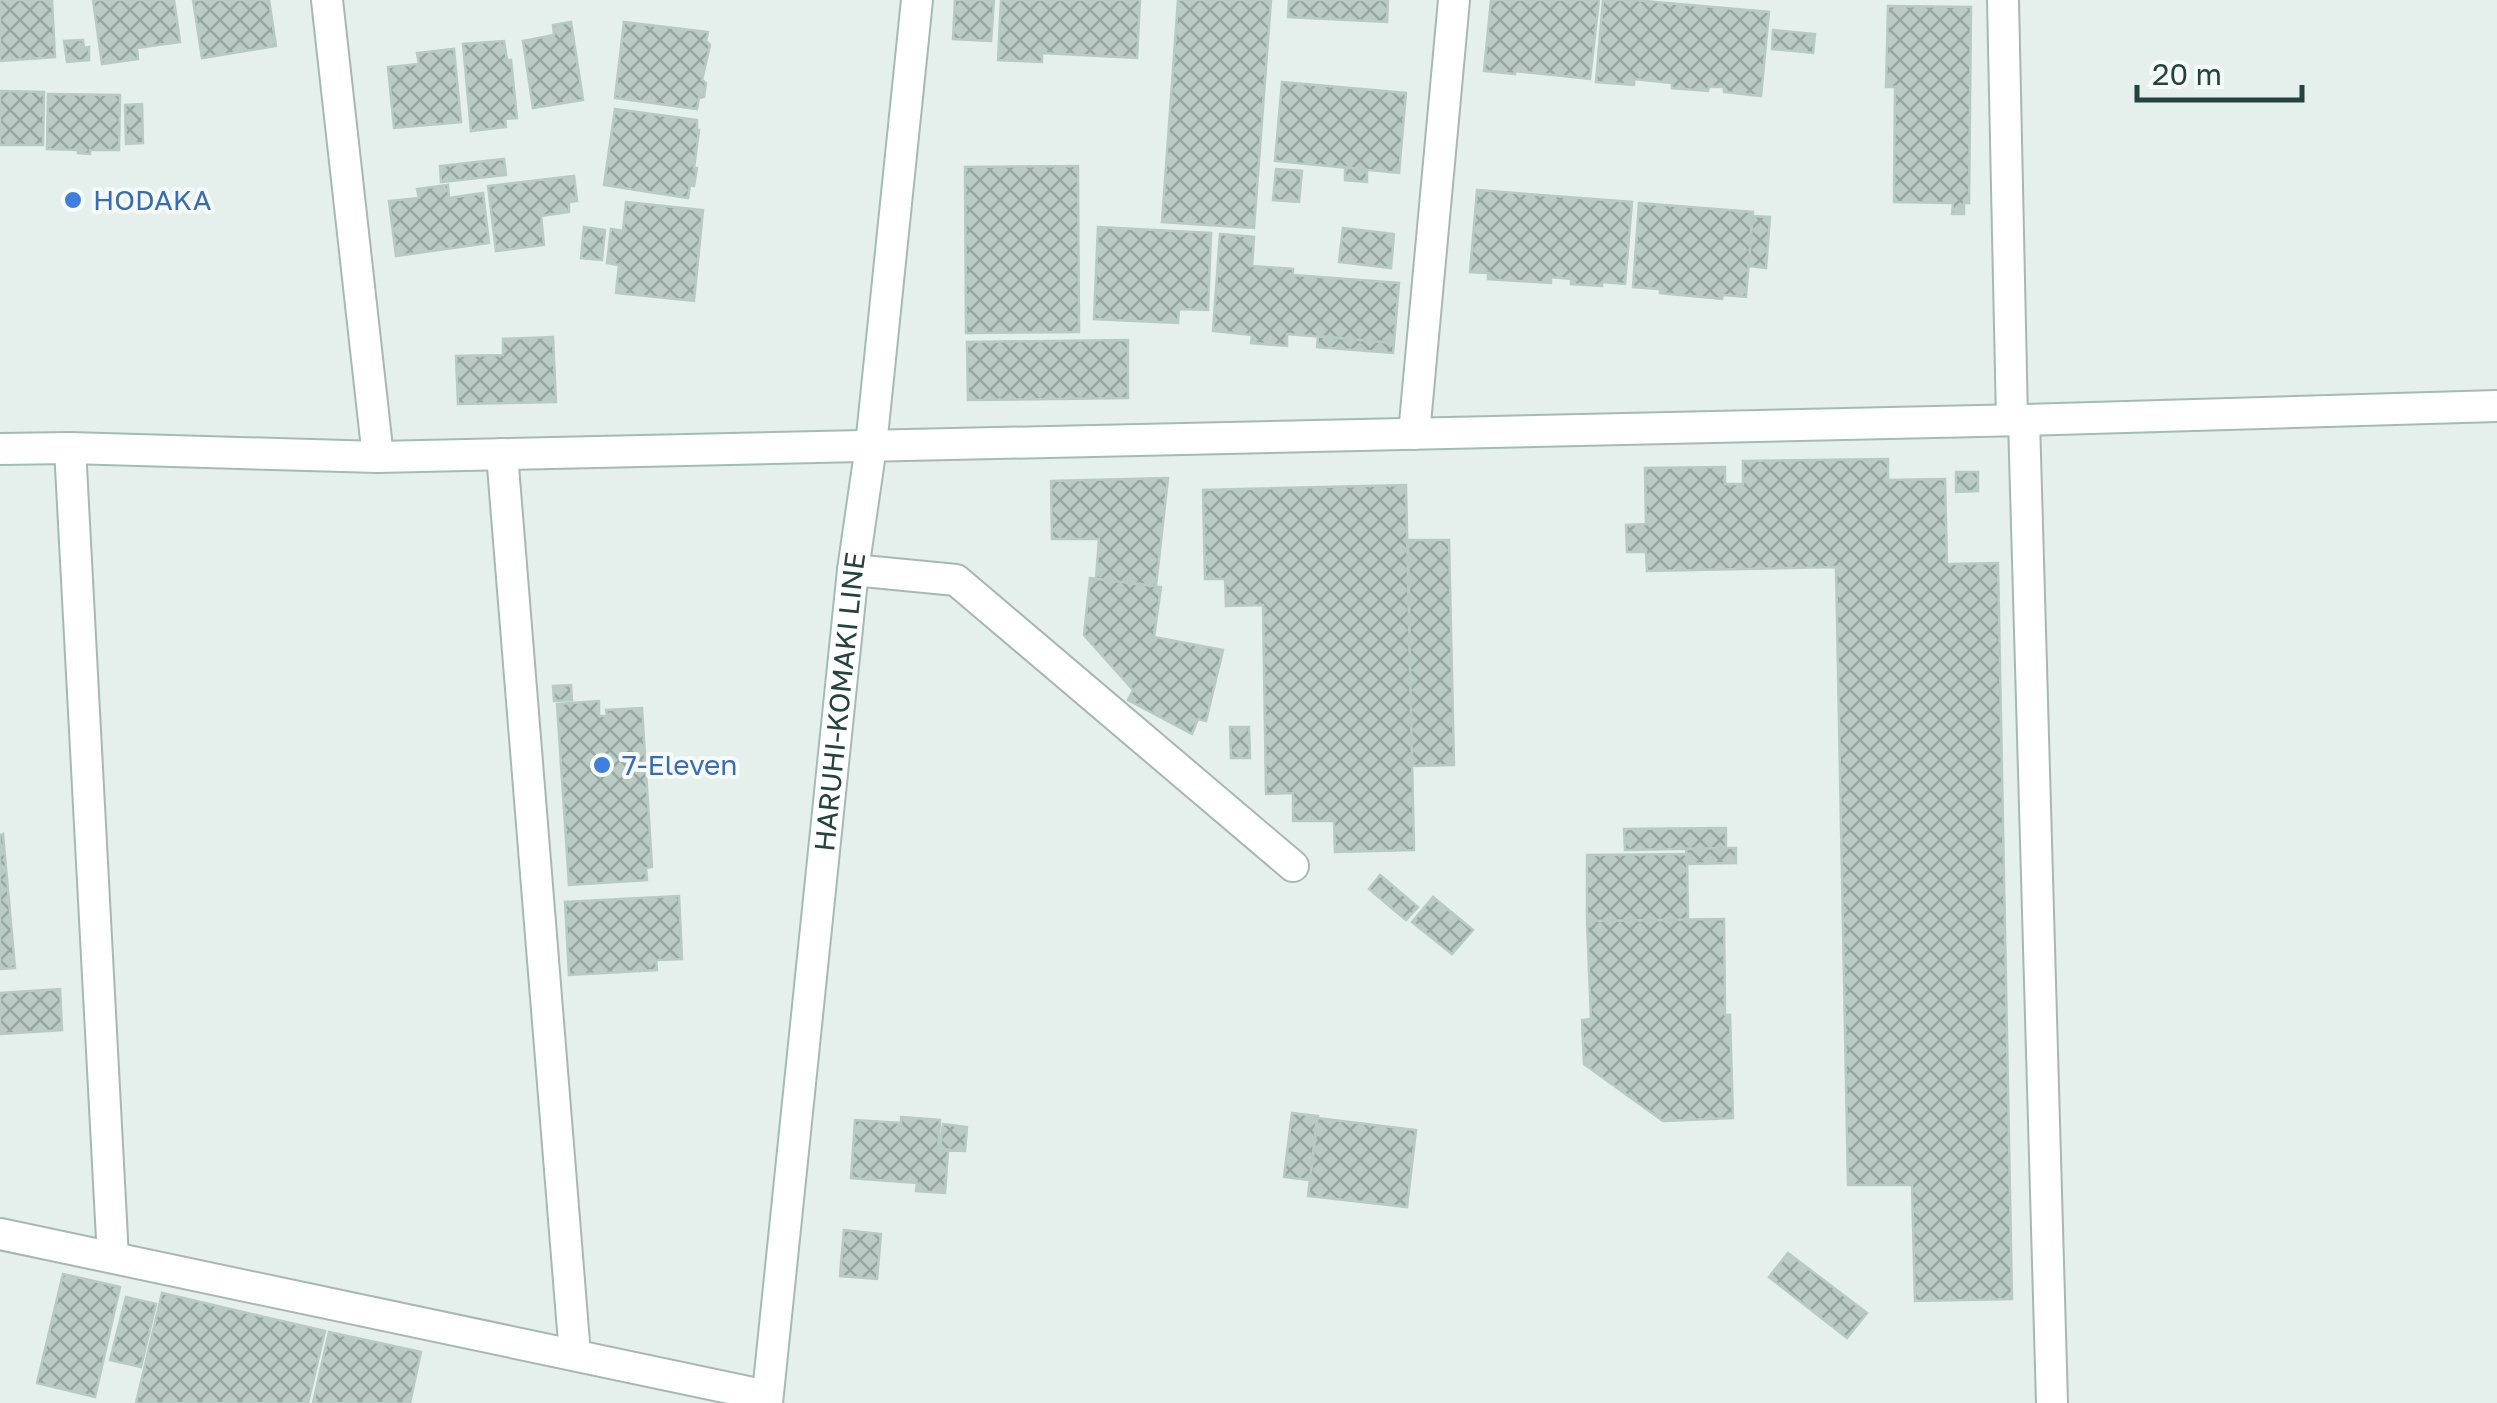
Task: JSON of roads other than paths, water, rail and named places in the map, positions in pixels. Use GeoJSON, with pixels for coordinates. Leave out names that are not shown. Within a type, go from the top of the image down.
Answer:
{"type":"FeatureCollection","features":[{"type":"Feature","properties":{"kind":"street"},"geometry":{"type":"LineString","coordinates":[[328,0],[378,457]]}},
{"type":"Feature","properties":{"kind":"street","name":"HARUHI-KOMAKI LINE"},"geometry":{"type":"LineString","coordinates":[[767,1400],[852,570],[872,446],[917,0]]}},
{"type":"Feature","properties":{"kind":"street"},"geometry":{"type":"LineString","coordinates":[[1414,434],[1454,0]]}},
{"type":"Feature","properties":{"kind":"street"},"geometry":{"type":"LineString","coordinates":[[2003,0],[2052,1403]]}},
{"type":"Feature","properties":{"kind":"street"},"geometry":{"type":"LineString","coordinates":[[0,450],[70,448],[378,457],[2497,406]]}},
{"type":"Feature","properties":{"kind":"street"},"geometry":{"type":"LineString","coordinates":[[70,448],[114,1258]]}},
{"type":"Feature","properties":{"kind":"street"},"geometry":{"type":"LineString","coordinates":[[502,454],[574,1356]]}},
{"type":"Feature","properties":{"kind":"street"},"geometry":{"type":"LineString","coordinates":[[852,570],[956,580],[1293,866]]}},
{"type":"Feature","properties":{"kind":"street"},"geometry":{"type":"LineString","coordinates":[[0,1234],[767,1400]]}},
{"type":"Feature","properties":{"kind":"place","name":"HODAKA"},"geometry":{"type":"Point","coordinates":[73,200]}},
{"type":"Feature","properties":{"kind":"place","name":"7-Eleven"},"geometry":{"type":"Point","coordinates":[602,765]}}]}
